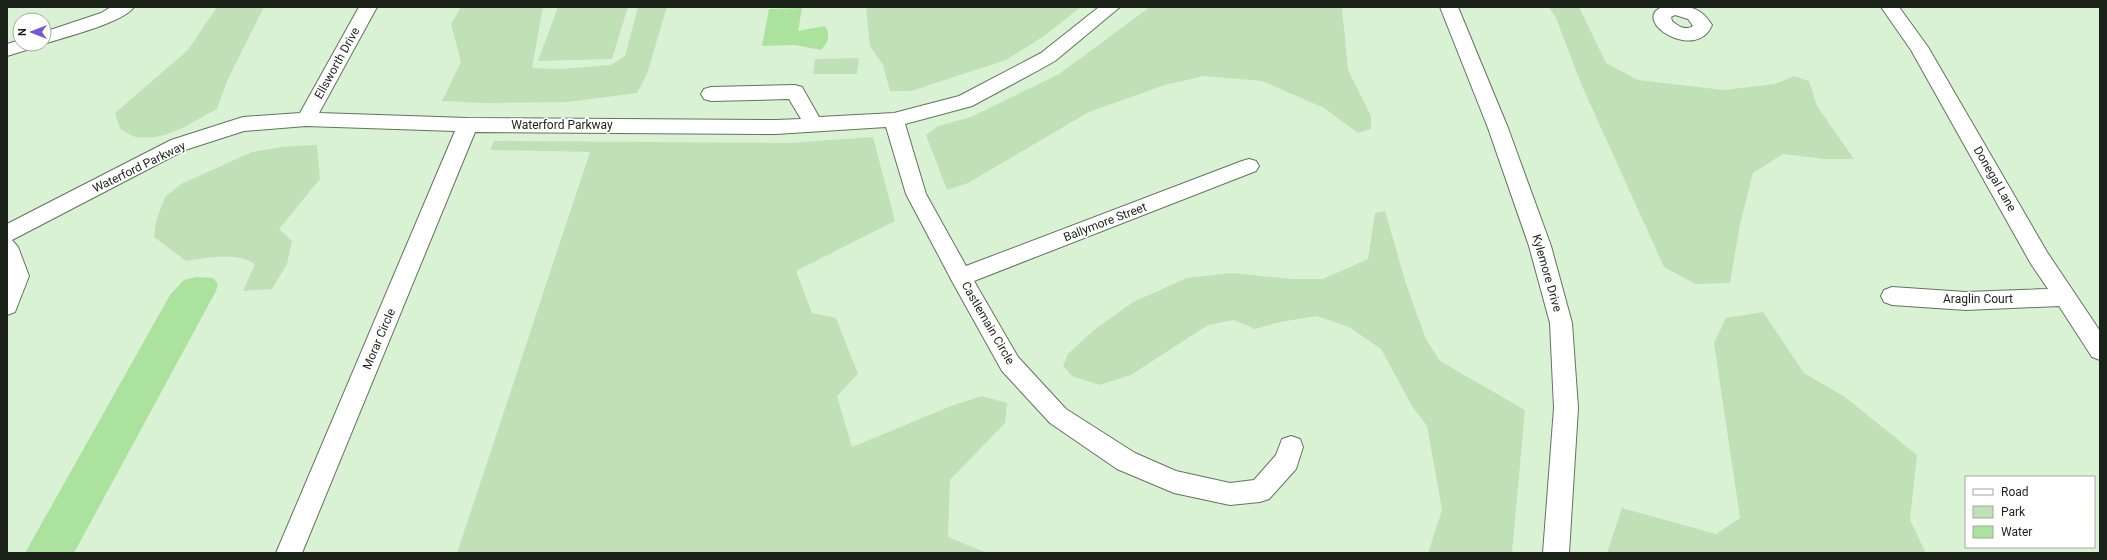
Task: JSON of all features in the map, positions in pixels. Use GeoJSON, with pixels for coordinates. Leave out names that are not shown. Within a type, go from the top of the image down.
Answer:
{"type":"FeatureCollection","features":[{"type":"Feature","properties":{"kind":"street"},"geometry":{"type":"LineString","coordinates":[[52,35],[107,17],[125,7]]}},
{"type":"Feature","properties":{"kind":"street","name":"Ellsworth Drive"},"geometry":{"type":"LineString","coordinates":[[306,119],[368,7]]}},
{"type":"Feature","properties":{"kind":"street","name":"Waterford Parkway"},"geometry":{"type":"LineString","coordinates":[[7,234],[178,145],[243,124],[306,119],[468,125],[776,127],[894,120],[965,101],[1048,57],[1111,7]]}},
{"type":"Feature","properties":{"kind":"street","name":"Kylemore Drive"},"geometry":{"type":"LineString","coordinates":[[1449,7],[1498,128],[1537,239],[1562,323],[1566,408],[1556,553]]}},
{"type":"Feature","properties":{"kind":"street","name":"Donegal Lane"},"geometry":{"type":"LineString","coordinates":[[1890,7],[1919,47],[2039,258],[2100,350]]}},
{"type":"Feature","properties":{"kind":"street"},"geometry":{"type":"LineString","coordinates":[[711,94],[795,92],[814,125]]}},
{"type":"Feature","properties":{"kind":"street","name":"Castlemain Circle"},"geometry":{"type":"LineString","coordinates":[[894,120],[916,194],[961,277],[1010,364],[1058,416],[1126,461],[1174,482],[1230,494],[1260,491],[1287,461],[1291,447]]}},
{"type":"Feature","properties":{"kind":"street","name":"Morar Circle"},"geometry":{"type":"LineString","coordinates":[[289,553],[468,125]]}},
{"type":"Feature","properties":{"kind":"street","name":"Ballymore Street"},"geometry":{"type":"LineString","coordinates":[[961,277],[1249,166]]}},
{"type":"Feature","properties":{"kind":"street"},"geometry":{"type":"LineString","coordinates":[[7,247],[18,276],[7,306]]}},
{"type":"Feature","properties":{"kind":"street","name":"Araglin Court"},"geometry":{"type":"LineString","coordinates":[[1892,296],[1966,301],[2064,297]]}},
{"type":"Feature","properties":{"kind":"green space"},"geometry":{"type":"Polygon","coordinates":[[[217,7],[264,7],[228,79],[217,109],[178,130],[158,137],[136,137],[120,129],[115,113],[188,50],[217,7]]]}},
{"type":"Feature","properties":{"kind":"green space"},"geometry":{"type":"Polygon","coordinates":[[[461,7],[543,7],[532,68],[562,69],[611,65],[625,56],[638,7],[667,7],[647,74],[637,93],[568,102],[480,103],[442,101],[461,62],[451,24],[461,7]]]}},
{"type":"Feature","properties":{"kind":"green space"},"geometry":{"type":"Polygon","coordinates":[[[558,7],[628,7],[612,59],[538,61],[558,7]]]}},
{"type":"Feature","properties":{"kind":"green space"},"geometry":{"type":"Polygon","coordinates":[[[866,7],[1081,7],[1044,36],[1006,60],[911,91],[890,91],[883,65],[870,46],[866,7]]]}},
{"type":"Feature","properties":{"kind":"green space"},"geometry":{"type":"Polygon","coordinates":[[[1150,7],[1342,7],[1348,70],[1371,116],[1371,129],[1358,133],[1324,108],[1262,81],[1204,76],[1165,85],[1089,112],[968,183],[947,190],[926,135],[938,126],[971,117],[1059,74],[1150,7]]]}},
{"type":"Feature","properties":{"kind":"green space"},"geometry":{"type":"Polygon","coordinates":[[[1549,7],[1579,7],[1606,63],[1638,80],[1724,90],[1775,84],[1794,76],[1809,81],[1817,106],[1854,159],[1824,159],[1783,154],[1753,173],[1740,224],[1730,283],[1695,284],[1664,267],[1582,86],[1556,18],[1549,7]]]}},
{"type":"Feature","properties":{"kind":"green space"},"geometry":{"type":"Polygon","coordinates":[[[859,58],[857,74],[813,74],[815,59],[859,58]]]}},
{"type":"Feature","properties":{"kind":"green space"},"geometry":{"type":"Polygon","coordinates":[[[873,137],[895,221],[796,271],[812,313],[836,318],[858,374],[837,396],[852,447],[951,406],[982,396],[1007,403],[1005,423],[950,480],[948,537],[987,553],[457,553],[590,152],[490,150],[494,141],[788,143],[873,137]]]}},
{"type":"Feature","properties":{"kind":"green space"},"geometry":{"type":"Polygon","coordinates":[[[317,145],[320,179],[279,229],[292,241],[287,264],[272,289],[243,291],[255,264],[247,260],[221,257],[186,261],[154,237],[156,221],[165,197],[181,184],[252,152],[281,147],[317,145]]]}},
{"type":"Feature","properties":{"kind":"green space"},"geometry":{"type":"Polygon","coordinates":[[[1385,211],[1407,287],[1426,339],[1440,361],[1525,410],[1512,553],[1428,553],[1442,510],[1427,426],[1412,406],[1381,349],[1349,327],[1317,316],[1280,322],[1255,329],[1234,320],[1208,325],[1131,375],[1099,385],[1072,376],[1063,366],[1068,354],[1094,330],[1133,302],[1187,278],[1231,273],[1293,279],[1323,279],[1368,259],[1375,213],[1385,211]]]}},
{"type":"Feature","properties":{"kind":"green space"},"geometry":{"type":"Polygon","coordinates":[[[1763,312],[1804,373],[1845,397],[1917,455],[1910,520],[1926,553],[1607,553],[1622,508],[1716,534],[1740,518],[1714,343],[1726,318],[1763,312]]]}},
{"type":"Feature","properties":{"kind":"water"},"geometry":{"type":"Polygon","coordinates":[[[802,8],[798,31],[825,26],[827,29],[828,39],[821,50],[795,45],[762,46],[769,9],[802,8]]]}},
{"type":"Feature","properties":{"kind":"water"},"geometry":{"type":"Polygon","coordinates":[[[196,277],[213,278],[218,284],[216,291],[74,553],[25,553],[170,295],[184,280],[196,277]]]}}]}
